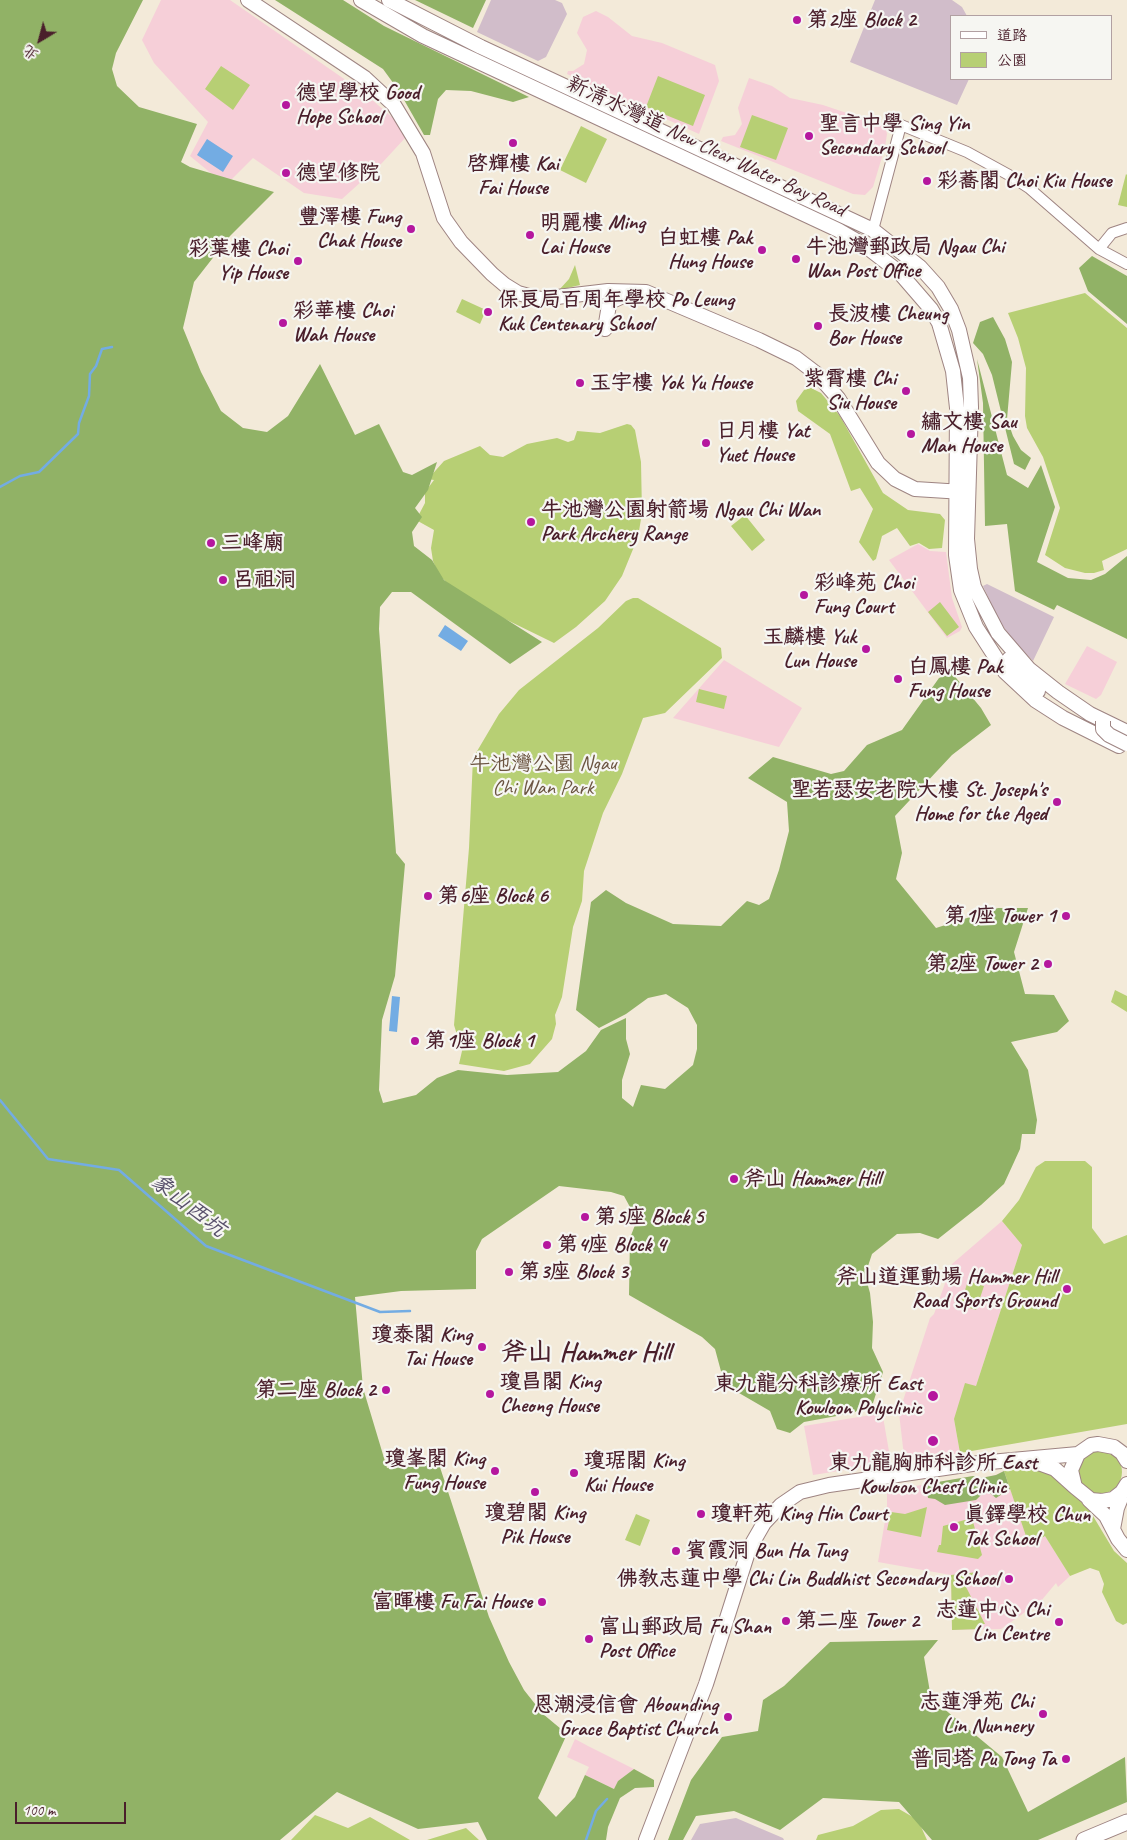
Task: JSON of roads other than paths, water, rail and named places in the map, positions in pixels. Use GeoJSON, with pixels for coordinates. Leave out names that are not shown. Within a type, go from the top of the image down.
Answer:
{"type":"FeatureCollection","features":[{"type":"Feature","properties":{"kind":"highway"},"geometry":{"type":"LineString","coordinates":[[1084,1840],[1127,1822]]}},
{"type":"Feature","properties":{"kind":"main road"},"geometry":{"type":"LineString","coordinates":[[248,0],[365,78],[394,105],[423,154],[439,206],[447,223],[492,274],[505,285],[518,293],[540,299],[608,291],[635,290],[670,301],[796,358],[817,374],[838,398],[870,452],[886,472],[915,489],[962,492]]}},
{"type":"Feature","properties":{"kind":"main road","name":"新清水灣道 New Clear Water Bay Road"},"geometry":{"type":"LineString","coordinates":[[361,0],[423,36],[791,207],[838,230],[872,252],[911,284],[939,323],[949,353],[956,390],[962,492]]}},
{"type":"Feature","properties":{"kind":"main road","name":"新清水灣道 New Clear Water Bay Road"},"geometry":{"type":"LineString","coordinates":[[389,0],[481,47],[873,230],[920,267],[938,287],[950,309],[959,330],[970,378],[972,407],[962,492]]}},
{"type":"Feature","properties":{"kind":"main road"},"geometry":{"type":"LineString","coordinates":[[872,252],[873,230]]}},
{"type":"Feature","properties":{"kind":"main road"},"geometry":{"type":"LineString","coordinates":[[605,329],[607,308],[612,300],[635,290]]}},
{"type":"Feature","properties":{"kind":"main road"},"geometry":{"type":"LineString","coordinates":[[962,492],[956,555],[959,580],[966,605],[983,641],[1013,680],[1035,700],[1054,714],[1127,750]]}},
{"type":"Feature","properties":{"kind":"main road"},"geometry":{"type":"LineString","coordinates":[[962,492],[970,569],[974,587],[986,623],[1023,680]]}},
{"type":"Feature","properties":{"kind":"main road"},"geometry":{"type":"LineString","coordinates":[[959,580],[990,640],[1023,680],[1048,704],[1083,723],[1096,726],[1103,721],[1103,729],[1109,735],[1127,744]]}},
{"type":"Feature","properties":{"kind":"main road"},"geometry":{"type":"LineString","coordinates":[[974,587],[998,632],[1030,668],[1058,692],[1090,714],[1127,732]]}},
{"type":"Feature","properties":{"kind":"main road"},"geometry":{"type":"LineString","coordinates":[[646,1840],[706,1684],[749,1550],[764,1523],[781,1505],[800,1492],[813,1488],[1022,1458],[1078,1454],[1091,1445],[1106,1444],[1120,1446],[1127,1461]]}},
{"type":"Feature","properties":{"kind":"main road"},"geometry":{"type":"LineString","coordinates":[[1075,1487],[1071,1470],[1078,1454]]}},
{"type":"Feature","properties":{"kind":"main road"},"geometry":{"type":"LineString","coordinates":[[1022,1458],[1055,1469],[1086,1498],[1100,1508],[1118,1539],[1127,1550]]}},
{"type":"Feature","properties":{"kind":"main road"},"geometry":{"type":"LineString","coordinates":[[1086,1498],[1097,1501],[1108,1500],[1118,1496],[1126,1486]]}},
{"type":"Feature","properties":{"kind":"main road"},"geometry":{"type":"LineString","coordinates":[[1113,1529],[1117,1508],[1126,1486]]}},
{"type":"Feature","properties":{"kind":"street"},"geometry":{"type":"LineString","coordinates":[[873,230],[901,125],[967,152],[1009,175],[1029,188],[1100,249],[1127,264]]}},
{"type":"Feature","properties":{"kind":"street"},"geometry":{"type":"LineString","coordinates":[[1100,249],[1112,233],[1127,228]]}},
{"type":"Feature","properties":{"kind":"water"},"geometry":{"type":"Polygon","coordinates":[[[207,139],[233,156],[223,172],[197,155],[207,139]]]}},
{"type":"Feature","properties":{"kind":"water"},"geometry":{"type":"Polygon","coordinates":[[[445,625],[468,641],[461,651],[438,636],[445,625]]]}},
{"type":"Feature","properties":{"kind":"water"},"geometry":{"type":"Polygon","coordinates":[[[392,996],[400,997],[397,1032],[389,1031],[392,996]]]}},
{"type":"Feature","properties":{"kind":"waterway"},"geometry":{"type":"LineString","coordinates":[[0,487],[20,476],[39,472],[78,434],[79,423],[89,396],[90,374],[96,366],[102,349],[112,347]]}},
{"type":"Feature","properties":{"kind":"waterway","name":"象山西坑"},"geometry":{"type":"LineString","coordinates":[[0,1100],[48,1159],[119,1170],[206,1246],[380,1312],[410,1311]]}},
{"type":"Feature","properties":{"kind":"waterway"},"geometry":{"type":"LineString","coordinates":[[586,1840],[596,1811],[607,1799]]}},
{"type":"Feature","properties":{"kind":"place","name":"第2座 Block 2"},"geometry":{"type":"Point","coordinates":[797,20]}},
{"type":"Feature","properties":{"kind":"place","name":"德望學校 Good Hope School"},"geometry":{"type":"Point","coordinates":[286,105]}},
{"type":"Feature","properties":{"kind":"place","name":"聖言中學 Sing Yin Secondary School"},"geometry":{"type":"Point","coordinates":[809,136]}},
{"type":"Feature","properties":{"kind":"place","name":"啓輝樓 Kai Fai House"},"geometry":{"type":"Point","coordinates":[513,143]}},
{"type":"Feature","properties":{"kind":"place","name":"德望修院"},"geometry":{"type":"Point","coordinates":[286,173]}},
{"type":"Feature","properties":{"kind":"place","name":"彩蕎閣 Choi Kiu House"},"geometry":{"type":"Point","coordinates":[927,181]}},
{"type":"Feature","properties":{"kind":"place","name":"豐澤樓 Fung Chak House"},"geometry":{"type":"Point","coordinates":[411,229]}},
{"type":"Feature","properties":{"kind":"place","name":"明麗樓 Ming Lai House"},"geometry":{"type":"Point","coordinates":[530,235]}},
{"type":"Feature","properties":{"kind":"place","name":"白虹樓 Pak Hung House"},"geometry":{"type":"Point","coordinates":[762,250]}},
{"type":"Feature","properties":{"kind":"place","name":"牛池灣郵政局 Ngau Chi Wan Post Office"},"geometry":{"type":"Point","coordinates":[796,259]}},
{"type":"Feature","properties":{"kind":"place","name":"彩葉樓 Choi Yip House"},"geometry":{"type":"Point","coordinates":[298,261]}},
{"type":"Feature","properties":{"kind":"place","name":"保良局百周年學校 Po Leung Kuk Centenary School"},"geometry":{"type":"Point","coordinates":[488,312]}},
{"type":"Feature","properties":{"kind":"place","name":"彩華樓 Choi Wah House"},"geometry":{"type":"Point","coordinates":[283,323]}},
{"type":"Feature","properties":{"kind":"place","name":"長波樓 Cheung Bor House"},"geometry":{"type":"Point","coordinates":[818,326]}},
{"type":"Feature","properties":{"kind":"place","name":"玉宇樓 Yok Yu House"},"geometry":{"type":"Point","coordinates":[580,383]}},
{"type":"Feature","properties":{"kind":"place","name":"紫霄樓 Chi Siu House"},"geometry":{"type":"Point","coordinates":[906,391]}},
{"type":"Feature","properties":{"kind":"place","name":"繡文樓 Sau Man House"},"geometry":{"type":"Point","coordinates":[911,434]}},
{"type":"Feature","properties":{"kind":"place","name":"日月樓 Yat Yuet House"},"geometry":{"type":"Point","coordinates":[706,443]}},
{"type":"Feature","properties":{"kind":"place","name":"牛池灣公園射箭場 Ngau Chi Wan Park Archery Range"},"geometry":{"type":"Point","coordinates":[531,522]}},
{"type":"Feature","properties":{"kind":"place","name":"三峰廟"},"geometry":{"type":"Point","coordinates":[211,543]}},
{"type":"Feature","properties":{"kind":"place","name":"呂祖洞"},"geometry":{"type":"Point","coordinates":[223,580]}},
{"type":"Feature","properties":{"kind":"place","name":"彩峰苑 Choi Fung Court"},"geometry":{"type":"Point","coordinates":[804,595]}},
{"type":"Feature","properties":{"kind":"place","name":"玉麟樓 Yuk Lun House"},"geometry":{"type":"Point","coordinates":[866,649]}},
{"type":"Feature","properties":{"kind":"place","name":"白鳳樓 Pak Fung House"},"geometry":{"type":"Point","coordinates":[898,679]}},
{"type":"Feature","properties":{"kind":"place","name":"聖若瑟安老院大樓 St. Joseph's Home for the Aged"},"geometry":{"type":"Point","coordinates":[1057,802]}},
{"type":"Feature","properties":{"kind":"place","name":"第6座 Block 6"},"geometry":{"type":"Point","coordinates":[428,896]}},
{"type":"Feature","properties":{"kind":"place","name":"第1座 Tower 1"},"geometry":{"type":"Point","coordinates":[1066,916]}},
{"type":"Feature","properties":{"kind":"place","name":"第2座 Tower 2"},"geometry":{"type":"Point","coordinates":[1048,964]}},
{"type":"Feature","properties":{"kind":"place","name":"第1座 Block 1"},"geometry":{"type":"Point","coordinates":[415,1041]}},
{"type":"Feature","properties":{"kind":"place","name":"斧山 Hammer Hill"},"geometry":{"type":"Point","coordinates":[734,1179]}},
{"type":"Feature","properties":{"kind":"place","name":"第5座 Block 5"},"geometry":{"type":"Point","coordinates":[585,1217]}},
{"type":"Feature","properties":{"kind":"place","name":"第4座 Block 4"},"geometry":{"type":"Point","coordinates":[547,1245]}},
{"type":"Feature","properties":{"kind":"place","name":"第3座 Block 3"},"geometry":{"type":"Point","coordinates":[509,1272]}},
{"type":"Feature","properties":{"kind":"place","name":"斧山道運動場 Hammer Hill Road Sports Ground"},"geometry":{"type":"Point","coordinates":[1067,1289]}},
{"type":"Feature","properties":{"kind":"place","name":"瓊泰閣 King Tai House"},"geometry":{"type":"Point","coordinates":[482,1347]}},
{"type":"Feature","properties":{"kind":"place","name":"第二座 Block 2"},"geometry":{"type":"Point","coordinates":[386,1390]}},
{"type":"Feature","properties":{"kind":"place","name":"瓊昌閣 King Cheong House"},"geometry":{"type":"Point","coordinates":[490,1394]}},
{"type":"Feature","properties":{"kind":"place","name":"東九龍分科診療所 East Kowloon Polyclinic"},"geometry":{"type":"Point","coordinates":[933,1396]}},
{"type":"Feature","properties":{"kind":"place","name":"東九龍胸肺科診所 East Kowloon Chest Clinic"},"geometry":{"type":"Point","coordinates":[933,1441]}},
{"type":"Feature","properties":{"kind":"place","name":"瓊峯閣 King Fung House"},"geometry":{"type":"Point","coordinates":[495,1471]}},
{"type":"Feature","properties":{"kind":"place","name":"瓊琚閣 King Kui House"},"geometry":{"type":"Point","coordinates":[574,1473]}},
{"type":"Feature","properties":{"kind":"place","name":"瓊碧閣 King Pik House"},"geometry":{"type":"Point","coordinates":[535,1492]}},
{"type":"Feature","properties":{"kind":"place","name":"瓊軒苑 King Hin Court"},"geometry":{"type":"Point","coordinates":[701,1514]}},
{"type":"Feature","properties":{"kind":"place","name":"真鐸學校 Chun Tok School"},"geometry":{"type":"Point","coordinates":[954,1527]}},
{"type":"Feature","properties":{"kind":"place","name":"賓霞洞 Bun Ha Tung"},"geometry":{"type":"Point","coordinates":[676,1551]}},
{"type":"Feature","properties":{"kind":"place","name":"佛教志蓮中學 Chi Lin Buddhist Secondary School"},"geometry":{"type":"Point","coordinates":[1009,1579]}},
{"type":"Feature","properties":{"kind":"place","name":"富暉樓 Fu Fai House"},"geometry":{"type":"Point","coordinates":[542,1602]}},
{"type":"Feature","properties":{"kind":"place","name":"第二座 Tower 2"},"geometry":{"type":"Point","coordinates":[786,1621]}},
{"type":"Feature","properties":{"kind":"place","name":"志蓮中心 Chi Lin Centre"},"geometry":{"type":"Point","coordinates":[1059,1622]}},
{"type":"Feature","properties":{"kind":"place","name":"富山郵政局 Fu Shan Post Office"},"geometry":{"type":"Point","coordinates":[589,1639]}},
{"type":"Feature","properties":{"kind":"place","name":"志蓮淨苑 Chi Lin Nunnery"},"geometry":{"type":"Point","coordinates":[1043,1714]}},
{"type":"Feature","properties":{"kind":"place","name":"恩潮浸信會 Abounding Grace Baptist Church"},"geometry":{"type":"Point","coordinates":[728,1717]}},
{"type":"Feature","properties":{"kind":"place","name":"普同塔 Pu Tong Ta"},"geometry":{"type":"Point","coordinates":[1066,1759]}},
{"type":"Feature","properties":{"kind":"district","name":"斧山 Hammer Hill"},"geometry":{"type":"Point","coordinates":[586,1353]}},
{"type":"Feature","properties":{"kind":"park label","name":"牛池灣公園 Ngau Chi Wan Park"},"geometry":{"type":"Point","coordinates":[543,776]}}]}
